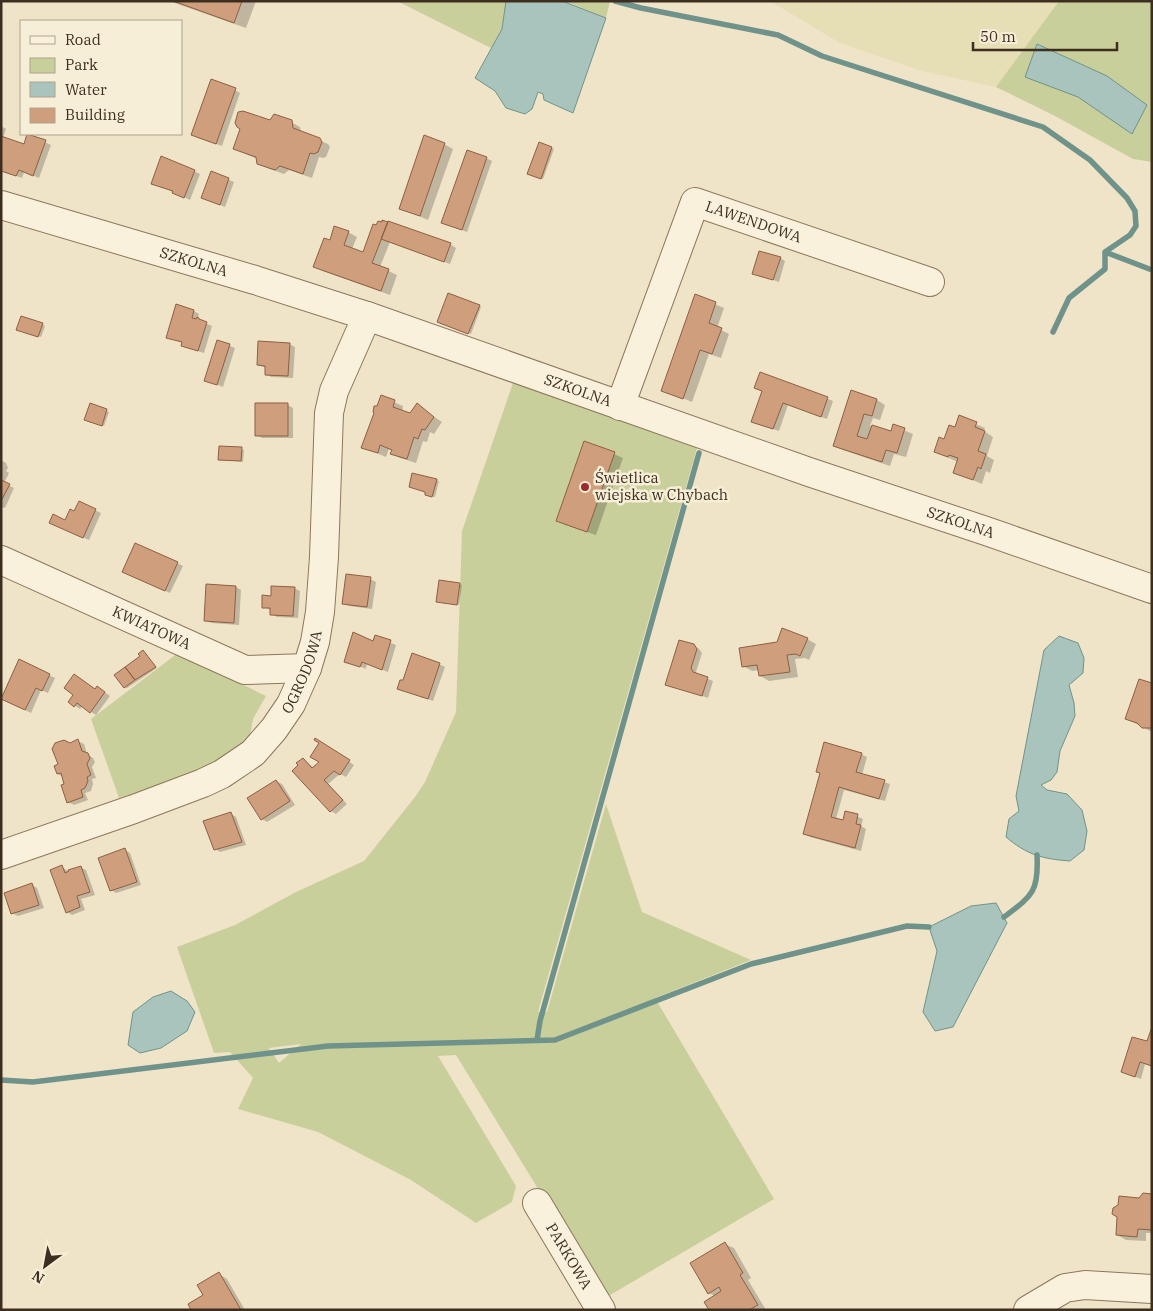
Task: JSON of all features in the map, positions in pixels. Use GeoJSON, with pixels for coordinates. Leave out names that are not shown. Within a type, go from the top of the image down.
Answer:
{"type":"FeatureCollection","features":[{"type":"Feature","properties":{"kind":"street","name":"LAWENDOWA"},"geometry":{"type":"LineString","coordinates":[[620,406],[694,202],[930,282]]}},
{"type":"Feature","properties":{"kind":"street","name":"SZKOLNA"},"geometry":{"type":"LineString","coordinates":[[1,205],[255,280],[367,316],[620,406],[1152,589]]}},
{"type":"Feature","properties":{"kind":"street","name":"OGRODOWA"},"geometry":{"type":"LineString","coordinates":[[1,855],[134,809],[204,783],[222,774],[253,753],[274,729],[291,704],[308,668],[320,612],[324,557],[329,413],[334,391],[367,316]]}},
{"type":"Feature","properties":{"kind":"street","name":"KWIATOWA"},"geometry":{"type":"LineString","coordinates":[[1,560],[245,670],[308,668]]}},
{"type":"Feature","properties":{"kind":"street","name":"PARKOWA"},"geometry":{"type":"LineString","coordinates":[[537,1203],[601,1310]]}},
{"type":"Feature","properties":{"kind":"street"},"geometry":{"type":"LineString","coordinates":[[1028,1310],[1065,1288],[1085,1285],[1152,1290]]}},
{"type":"Feature","properties":{"kind":"shaded area"},"geometry":{"type":"Polygon","coordinates":[[[770,1],[1059,1],[996,87],[922,71],[840,43],[770,1]]]}},
{"type":"Feature","properties":{"kind":"green space"},"geometry":{"type":"Polygon","coordinates":[[[397,1],[506,1],[502,29],[491,48],[397,1]]]}},
{"type":"Feature","properties":{"kind":"green space"},"geometry":{"type":"Polygon","coordinates":[[[565,1],[610,1],[606,18],[565,1]]]}},
{"type":"Feature","properties":{"kind":"green space"},"geometry":{"type":"Polygon","coordinates":[[[1059,1],[1152,1],[1152,162],[1133,159],[1055,116],[996,87],[1059,1]]]}},
{"type":"Feature","properties":{"kind":"green space"},"geometry":{"type":"Polygon","coordinates":[[[513,383],[697,448],[538,1012],[547,1012],[606,804],[642,912],[751,960],[655,998],[774,1199],[605,1298],[456,1055],[438,1056],[516,1186],[512,1202],[476,1223],[411,1180],[318,1132],[238,1109],[253,1078],[230,1052],[214,1053],[177,947],[235,925],[296,892],[364,861],[415,797],[425,782],[456,712],[462,531],[513,383]],[[301,1044],[269,1048],[279,1063],[301,1044]]]}},
{"type":"Feature","properties":{"kind":"green space"},"geometry":{"type":"Polygon","coordinates":[[[178,653],[266,696],[253,719],[250,736],[228,756],[203,772],[119,798],[91,719],[178,653]]]}},
{"type":"Feature","properties":{"kind":"water"},"geometry":{"type":"Polygon","coordinates":[[[506,1],[562,1],[606,18],[573,113],[544,100],[543,94],[538,92],[532,109],[525,114],[506,108],[495,91],[475,78],[502,29],[506,1]]]}},
{"type":"Feature","properties":{"kind":"water"},"geometry":{"type":"Polygon","coordinates":[[[1037,44],[1107,76],[1147,105],[1132,134],[1078,97],[1025,77],[1037,44]]]}},
{"type":"Feature","properties":{"kind":"water"},"geometry":{"type":"Polygon","coordinates":[[[1059,636],[1078,643],[1084,658],[1083,673],[1069,685],[1075,716],[1060,751],[1057,772],[1051,780],[1041,785],[1047,790],[1067,794],[1082,810],[1087,831],[1084,850],[1070,861],[1052,859],[1028,852],[1006,837],[1009,819],[1019,811],[1016,796],[1044,650],[1059,636]]]}},
{"type":"Feature","properties":{"kind":"water"},"geometry":{"type":"Polygon","coordinates":[[[996,903],[1007,923],[953,1027],[935,1031],[923,1012],[937,951],[929,927],[971,906],[996,903]]]}},
{"type":"Feature","properties":{"kind":"water"},"geometry":{"type":"Polygon","coordinates":[[[171,991],[187,1001],[195,1012],[187,1031],[161,1048],[140,1053],[128,1045],[133,1012],[153,997],[171,991]]]}},
{"type":"Feature","properties":{"kind":"building"},"geometry":{"type":"Polygon","coordinates":[[[173,1],[242,1],[234,23],[173,1]]]}},
{"type":"Feature","properties":{"kind":"building"},"geometry":{"type":"Polygon","coordinates":[[[211,79],[236,88],[216,144],[191,135],[211,79]]]}},
{"type":"Feature","properties":{"kind":"building"},"geometry":{"type":"Polygon","coordinates":[[[243,111],[270,120],[274,114],[292,120],[293,128],[320,138],[322,142],[318,152],[310,153],[303,174],[280,166],[275,170],[257,164],[256,157],[233,149],[240,129],[235,123],[238,112],[243,111]]]}},
{"type":"Feature","properties":{"kind":"building"},"geometry":{"type":"Polygon","coordinates":[[[27,135],[46,140],[33,176],[19,170],[16,176],[1,171],[1,136],[24,144],[27,135]]]}},
{"type":"Feature","properties":{"kind":"building"},"geometry":{"type":"Polygon","coordinates":[[[424,135],[445,143],[420,216],[399,209],[424,135]]]}},
{"type":"Feature","properties":{"kind":"building"},"geometry":{"type":"Polygon","coordinates":[[[539,142],[552,147],[541,179],[527,174],[539,142]]]}},
{"type":"Feature","properties":{"kind":"building"},"geometry":{"type":"Polygon","coordinates":[[[467,150],[487,157],[462,230],[441,223],[467,150]]]}},
{"type":"Feature","properties":{"kind":"building"},"geometry":{"type":"Polygon","coordinates":[[[161,156],[195,170],[184,198],[172,193],[173,191],[151,184],[161,156]]]}},
{"type":"Feature","properties":{"kind":"building"},"geometry":{"type":"Polygon","coordinates":[[[211,171],[229,178],[220,205],[201,198],[211,171]]]}},
{"type":"Feature","properties":{"kind":"building"},"geometry":{"type":"Polygon","coordinates":[[[382,220],[388,222],[372,263],[389,269],[381,291],[313,267],[324,238],[330,240],[334,226],[349,231],[344,245],[363,252],[373,224],[376,225],[378,221],[382,222],[382,220]]]}},
{"type":"Feature","properties":{"kind":"building"},"geometry":{"type":"Polygon","coordinates":[[[388,221],[451,243],[444,262],[381,239],[388,221]]]}},
{"type":"Feature","properties":{"kind":"building"},"geometry":{"type":"Polygon","coordinates":[[[759,251],[781,257],[773,280],[752,274],[759,251]]]}},
{"type":"Feature","properties":{"kind":"building"},"geometry":{"type":"Polygon","coordinates":[[[448,293],[480,305],[468,334],[437,322],[448,293]]]}},
{"type":"Feature","properties":{"kind":"building"},"geometry":{"type":"Polygon","coordinates":[[[695,294],[716,302],[709,323],[722,328],[712,354],[700,350],[683,399],[661,391],[695,294]]]}},
{"type":"Feature","properties":{"kind":"building"},"geometry":{"type":"Polygon","coordinates":[[[176,304],[194,310],[192,318],[196,319],[197,317],[207,322],[198,351],[181,346],[182,342],[166,338],[176,304]]]}},
{"type":"Feature","properties":{"kind":"building"},"geometry":{"type":"Polygon","coordinates":[[[21,316],[43,323],[38,337],[16,330],[21,316]]]}},
{"type":"Feature","properties":{"kind":"building"},"geometry":{"type":"Polygon","coordinates":[[[217,340],[230,344],[217,385],[204,381],[217,340]]]}},
{"type":"Feature","properties":{"kind":"building"},"geometry":{"type":"Polygon","coordinates":[[[258,341],[290,343],[288,376],[265,375],[265,366],[257,365],[258,341]]]}},
{"type":"Feature","properties":{"kind":"building"},"geometry":{"type":"Polygon","coordinates":[[[760,372],[828,397],[821,417],[783,403],[773,429],[751,422],[762,391],[754,388],[760,372]]]}},
{"type":"Feature","properties":{"kind":"building"},"geometry":{"type":"Polygon","coordinates":[[[851,390],[877,399],[872,416],[864,414],[857,436],[867,439],[872,425],[891,431],[893,424],[905,428],[897,453],[886,450],[882,462],[833,446],[851,390]]]}},
{"type":"Feature","properties":{"kind":"building"},"geometry":{"type":"Polygon","coordinates":[[[381,395],[395,400],[393,407],[410,413],[417,403],[434,417],[425,430],[422,429],[418,439],[414,437],[407,459],[390,454],[392,450],[380,445],[378,453],[361,448],[374,413],[374,406],[377,406],[381,395]]]}},
{"type":"Feature","properties":{"kind":"building"},"geometry":{"type":"Polygon","coordinates":[[[90,403],[107,409],[102,426],[84,420],[90,403]]]}},
{"type":"Feature","properties":{"kind":"building"},"geometry":{"type":"Polygon","coordinates":[[[255,403],[288,403],[288,436],[255,436],[255,403]]]}},
{"type":"Feature","properties":{"kind":"building"},"geometry":{"type":"Polygon","coordinates":[[[959,415],[977,422],[975,427],[985,431],[978,451],[986,454],[981,469],[978,467],[973,480],[953,473],[958,458],[934,452],[939,437],[944,439],[949,425],[955,427],[959,415]]]}},
{"type":"Feature","properties":{"kind":"building","name":"Świetlica wiejska w Chybach"},"geometry":{"type":"Polygon","coordinates":[[[584,441],[615,452],[587,532],[556,521],[584,441]]]}},
{"type":"Feature","properties":{"kind":"building"},"geometry":{"type":"Polygon","coordinates":[[[219,446],[242,447],[241,461],[218,460],[219,446]]]}},
{"type":"Feature","properties":{"kind":"building"},"geometry":{"type":"Polygon","coordinates":[[[412,473],[437,479],[432,497],[425,495],[425,492],[409,487],[412,473]]]}},
{"type":"Feature","properties":{"kind":"building"},"geometry":{"type":"Polygon","coordinates":[[[1,480],[10,484],[1,501],[1,480]]]}},
{"type":"Feature","properties":{"kind":"building"},"geometry":{"type":"Polygon","coordinates":[[[79,501],[96,509],[83,538],[49,523],[53,514],[65,520],[70,509],[74,511],[79,501]]]}},
{"type":"Feature","properties":{"kind":"building"},"geometry":{"type":"Polygon","coordinates":[[[135,543],[178,562],[165,591],[122,572],[135,543]]]}},
{"type":"Feature","properties":{"kind":"building"},"geometry":{"type":"Polygon","coordinates":[[[346,574],[371,577],[367,607],[342,604],[346,574]]]}},
{"type":"Feature","properties":{"kind":"building"},"geometry":{"type":"Polygon","coordinates":[[[439,580],[460,583],[457,605],[436,602],[439,580]]]}},
{"type":"Feature","properties":{"kind":"building"},"geometry":{"type":"Polygon","coordinates":[[[206,584],[236,586],[234,623],[204,621],[206,584]]]}},
{"type":"Feature","properties":{"kind":"building"},"geometry":{"type":"Polygon","coordinates":[[[271,586],[295,587],[293,616],[270,615],[270,608],[262,608],[262,595],[271,596],[271,586]]]}},
{"type":"Feature","properties":{"kind":"building"},"geometry":{"type":"Polygon","coordinates":[[[782,628],[808,638],[800,656],[796,654],[787,655],[790,672],[759,676],[757,665],[742,667],[739,648],[777,642],[782,628]]]}},
{"type":"Feature","properties":{"kind":"building"},"geometry":{"type":"Polygon","coordinates":[[[353,632],[373,641],[375,635],[391,640],[382,670],[362,662],[360,667],[344,662],[353,632]]]}},
{"type":"Feature","properties":{"kind":"building"},"geometry":{"type":"Polygon","coordinates":[[[679,640],[694,644],[697,649],[691,668],[693,672],[708,677],[702,696],[665,685],[679,640]]]}},
{"type":"Feature","properties":{"kind":"building"},"geometry":{"type":"Polygon","coordinates":[[[143,650],[156,667],[135,680],[125,667],[140,656],[138,654],[143,650]]]}},
{"type":"Feature","properties":{"kind":"building"},"geometry":{"type":"Polygon","coordinates":[[[412,653],[440,663],[428,699],[397,689],[400,680],[403,680],[412,653]]]}},
{"type":"Feature","properties":{"kind":"building"},"geometry":{"type":"Polygon","coordinates":[[[19,659],[50,674],[42,691],[36,688],[25,710],[1,699],[19,659]]]}},
{"type":"Feature","properties":{"kind":"building"},"geometry":{"type":"Polygon","coordinates":[[[125,667],[135,680],[124,688],[114,675],[125,667]]]}},
{"type":"Feature","properties":{"kind":"building"},"geometry":{"type":"Polygon","coordinates":[[[74,674],[95,689],[97,686],[105,692],[90,713],[77,703],[74,707],[68,702],[73,695],[64,688],[74,674]]]}},
{"type":"Feature","properties":{"kind":"building"},"geometry":{"type":"Polygon","coordinates":[[[1139,679],[1152,683],[1152,728],[1142,728],[1137,723],[1125,719],[1139,679]]]}},
{"type":"Feature","properties":{"kind":"building"},"geometry":{"type":"Polygon","coordinates":[[[315,738],[350,760],[340,775],[334,771],[324,780],[343,800],[330,812],[292,771],[298,765],[296,763],[303,758],[312,768],[319,762],[310,757],[319,743],[314,740],[315,738]]]}},
{"type":"Feature","properties":{"kind":"building"},"geometry":{"type":"Polygon","coordinates":[[[78,739],[82,751],[88,753],[90,758],[87,764],[91,775],[87,777],[88,781],[85,788],[81,790],[83,797],[67,803],[61,785],[64,784],[61,773],[57,774],[54,766],[58,764],[52,749],[55,743],[64,740],[70,743],[78,739]]]}},
{"type":"Feature","properties":{"kind":"building"},"geometry":{"type":"Polygon","coordinates":[[[824,742],[862,753],[856,772],[885,780],[879,799],[839,787],[831,817],[843,820],[845,811],[858,814],[856,824],[861,825],[855,848],[803,834],[820,773],[816,772],[824,742]]]}},
{"type":"Feature","properties":{"kind":"building"},"geometry":{"type":"Polygon","coordinates":[[[276,780],[290,801],[261,820],[247,798],[276,780]]]}},
{"type":"Feature","properties":{"kind":"building"},"geometry":{"type":"Polygon","coordinates":[[[231,812],[242,842],[214,850],[203,821],[231,812]]]}},
{"type":"Feature","properties":{"kind":"building"},"geometry":{"type":"Polygon","coordinates":[[[125,848],[137,882],[110,891],[98,858],[125,848]]]}},
{"type":"Feature","properties":{"kind":"building"},"geometry":{"type":"Polygon","coordinates":[[[62,865],[65,873],[68,870],[81,866],[90,892],[77,896],[80,907],[66,913],[50,870],[62,865]]]}},
{"type":"Feature","properties":{"kind":"building"},"geometry":{"type":"Polygon","coordinates":[[[32,883],[39,905],[11,914],[4,893],[32,883]]]}},
{"type":"Feature","properties":{"kind":"building"},"geometry":{"type":"Polygon","coordinates":[[[1152,1027],[1152,1066],[1140,1062],[1135,1077],[1121,1072],[1132,1037],[1147,1041],[1152,1027]]]}},
{"type":"Feature","properties":{"kind":"building"},"geometry":{"type":"Polygon","coordinates":[[[1143,1193],[1152,1194],[1152,1235],[1151,1230],[1138,1229],[1137,1237],[1116,1235],[1117,1217],[1112,1214],[1113,1208],[1118,1205],[1119,1196],[1139,1198],[1143,1193]]]}},
{"type":"Feature","properties":{"kind":"building"},"geometry":{"type":"Polygon","coordinates":[[[725,1242],[743,1273],[740,1275],[758,1305],[749,1310],[709,1310],[704,1302],[721,1291],[719,1287],[708,1294],[690,1263],[725,1242]]]}},
{"type":"Feature","properties":{"kind":"building"},"geometry":{"type":"Polygon","coordinates":[[[219,1272],[241,1310],[191,1310],[188,1304],[203,1295],[197,1285],[219,1272]]]}},
{"type":"Feature","properties":{"kind":"waterway"},"geometry":{"type":"LineString","coordinates":[[615,1],[641,8],[778,35],[822,56],[1043,127],[1090,160],[1127,198],[1135,211],[1136,226],[1130,235],[1105,252],[1105,269],[1069,298],[1053,332]]}},
{"type":"Feature","properties":{"kind":"waterway"},"geometry":{"type":"LineString","coordinates":[[1105,252],[1152,270]]}},
{"type":"Feature","properties":{"kind":"waterway"},"geometry":{"type":"LineString","coordinates":[[537,1040],[540,1021],[699,453]]}},
{"type":"Feature","properties":{"kind":"waterway"},"geometry":{"type":"LineString","coordinates":[[1004,917],[1021,904],[1032,892],[1037,877],[1037,855]]}},
{"type":"Feature","properties":{"kind":"waterway"},"geometry":{"type":"LineString","coordinates":[[1,1080],[33,1082],[328,1046],[555,1040],[751,964],[907,926],[929,927]]}},
{"type":"Feature","properties":{"kind":"place","name":"Świetlica wiejska w Chybach"},"geometry":{"type":"Point","coordinates":[585,487]}}]}
